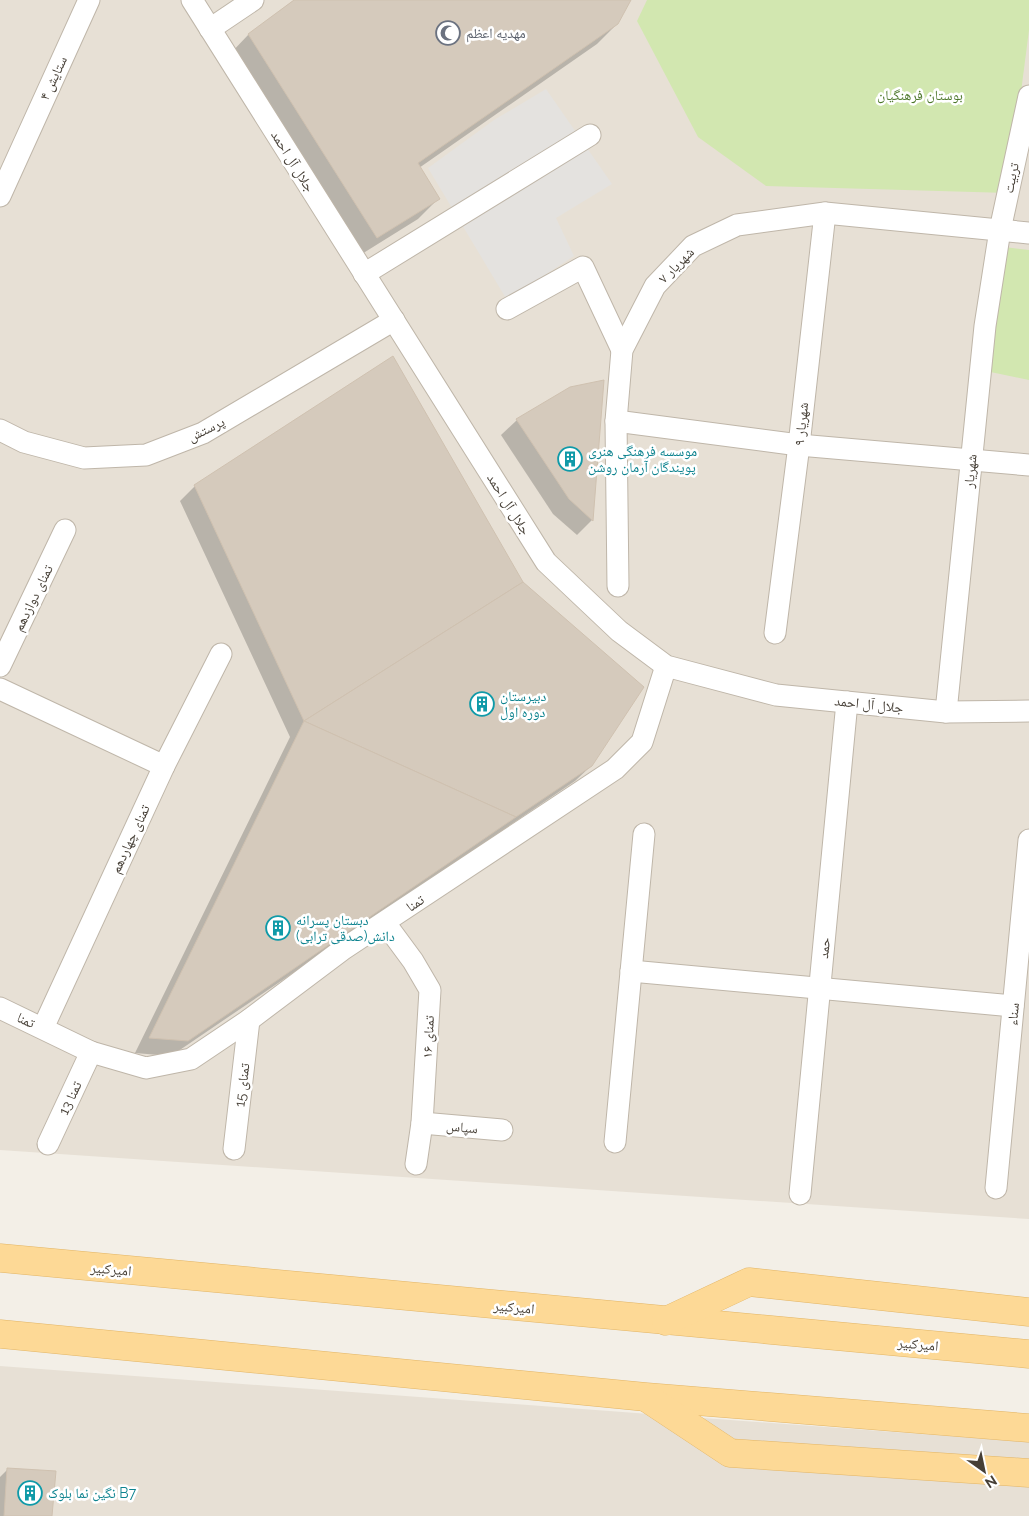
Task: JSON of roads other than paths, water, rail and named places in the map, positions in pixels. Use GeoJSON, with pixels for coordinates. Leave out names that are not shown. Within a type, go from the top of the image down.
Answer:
{"type":"FeatureCollection","features":[{"type":"Feature","properties":{"kind":"main road","name":"امیرکبیر"},"geometry":{"type":"LineString","coordinates":[[0,1258],[1029,1354]]}},
{"type":"Feature","properties":{"kind":"main road"},"geometry":{"type":"LineString","coordinates":[[665,1321],[749,1282],[1029,1312]]}},
{"type":"Feature","properties":{"kind":"main road"},"geometry":{"type":"LineString","coordinates":[[0,1334],[646,1397],[1029,1428]]}},
{"type":"Feature","properties":{"kind":"main road"},"geometry":{"type":"LineString","coordinates":[[646,1397],[730,1453],[1029,1473]]}},
{"type":"Feature","properties":{"kind":"street","name":"ستایش ۴"},"geometry":{"type":"LineString","coordinates":[[0,196],[9,152],[88,0]]}},
{"type":"Feature","properties":{"kind":"street","name":"جلال آل احمد"},"geometry":{"type":"LineString","coordinates":[[192,0],[546,562],[619,631],[666,666],[776,695],[946,712],[1029,711]]}},
{"type":"Feature","properties":{"kind":"street"},"geometry":{"type":"LineString","coordinates":[[210,29],[253,0]]}},
{"type":"Feature","properties":{"kind":"street","name":"تربیت"},"geometry":{"type":"LineString","coordinates":[[1000,230],[1029,99]]}},
{"type":"Feature","properties":{"kind":"street"},"geometry":{"type":"LineString","coordinates":[[364,274],[590,135]]}},
{"type":"Feature","properties":{"kind":"street","name":"شهریار ۷"},"geometry":{"type":"LineString","coordinates":[[618,586],[616,421],[622,350],[655,286],[692,246],[737,225],[825,213],[1029,233]]}},
{"type":"Feature","properties":{"kind":"street","name":"شهریار ۹"},"geometry":{"type":"LineString","coordinates":[[775,633],[799,445],[825,213]]}},
{"type":"Feature","properties":{"kind":"street","name":"شهریار"},"geometry":{"type":"LineString","coordinates":[[946,712],[985,326],[1000,230]]}},
{"type":"Feature","properties":{"kind":"street"},"geometry":{"type":"LineString","coordinates":[[507,309],[583,267],[622,350]]}},
{"type":"Feature","properties":{"kind":"street","name":"پرستش"},"geometry":{"type":"LineString","coordinates":[[0,430],[24,442],[84,458],[146,455],[203,433],[394,320]]}},
{"type":"Feature","properties":{"kind":"street"},"geometry":{"type":"LineString","coordinates":[[616,421],[799,445],[1029,465]]}},
{"type":"Feature","properties":{"kind":"street","name":"تمنای دوازدهم"},"geometry":{"type":"LineString","coordinates":[[0,666],[66,530]]}},
{"type":"Feature","properties":{"kind":"street","name":"تمنای چهاردهم"},"geometry":{"type":"LineString","coordinates":[[43,1028],[164,766],[221,654]]}},
{"type":"Feature","properties":{"kind":"street","name":"تمنا"},"geometry":{"type":"LineString","coordinates":[[0,1008],[91,1052],[146,1068],[191,1059],[249,1020],[342,950],[615,769],[642,742],[666,666]]}},
{"type":"Feature","properties":{"kind":"street"},"geometry":{"type":"LineString","coordinates":[[0,689],[164,766]]}},
{"type":"Feature","properties":{"kind":"street","name":"حمد"},"geometry":{"type":"LineString","coordinates":[[800,1194],[847,702]]}},
{"type":"Feature","properties":{"kind":"street"},"geometry":{"type":"LineString","coordinates":[[615,1142],[644,834]]}},
{"type":"Feature","properties":{"kind":"street","name":"سناء"},"geometry":{"type":"LineString","coordinates":[[996,1188],[1029,840]]}},
{"type":"Feature","properties":{"kind":"street","name":"تمنای ۱۶"},"geometry":{"type":"LineString","coordinates":[[385,923],[413,961],[430,990],[422,1124],[416,1164]]}},
{"type":"Feature","properties":{"kind":"street"},"geometry":{"type":"LineString","coordinates":[[631,971],[1013,1006]]}},
{"type":"Feature","properties":{"kind":"street","name":"تمنای 15"},"geometry":{"type":"LineString","coordinates":[[234,1149],[249,1020]]}},
{"type":"Feature","properties":{"kind":"street","name":"تمنا 13"},"geometry":{"type":"LineString","coordinates":[[48,1144],[91,1052]]}},
{"type":"Feature","properties":{"kind":"street","name":"سپاس"},"geometry":{"type":"LineString","coordinates":[[422,1124],[502,1130]]}},
{"type":"Feature","properties":{"kind":"place","name":"مهدیه اعظم"},"geometry":{"type":"Point","coordinates":[448,33]}},
{"type":"Feature","properties":{"kind":"place","name":"موسسه فرهنگی هنری پویندگان آرمان روشن"},"geometry":{"type":"Point","coordinates":[570,459]}},
{"type":"Feature","properties":{"kind":"place","name":"دبیرستان دوره اول"},"geometry":{"type":"Point","coordinates":[482,704]}},
{"type":"Feature","properties":{"kind":"place","name":"دبستان پسرانه دانش(صدقی ترابی)"},"geometry":{"type":"Point","coordinates":[278,928]}},
{"type":"Feature","properties":{"kind":"place","name":"نگین نما بلوک B7"},"geometry":{"type":"Point","coordinates":[30,1493]}},
{"type":"Feature","properties":{"kind":"park label","name":"بوستان فرهنگیان"},"geometry":{"type":"Point","coordinates":[920,95]}}]}
